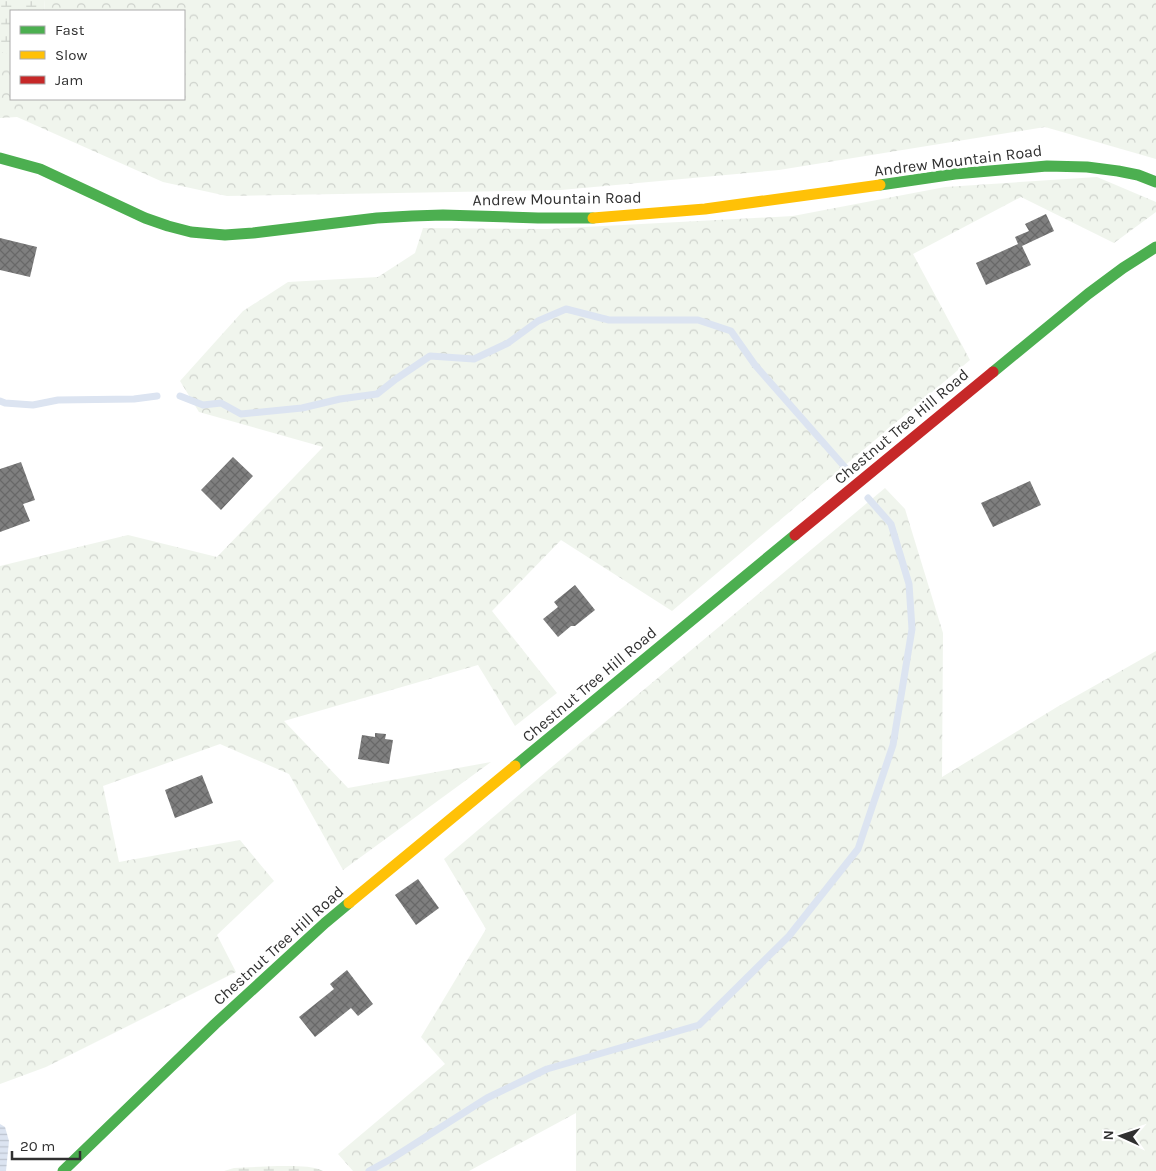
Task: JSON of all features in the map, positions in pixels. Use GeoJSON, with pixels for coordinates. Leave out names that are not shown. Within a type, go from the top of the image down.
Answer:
{"type":"FeatureCollection","features":[{"type":"Feature","properties":{"kind":"street","name":"Andrew Mountain Road"},"geometry":{"type":"LineString","coordinates":[[0,158],[40,169],[138,215],[168,226],[191,232],[225,235],[377,218],[412,216],[592,218],[705,209],[826,194],[955,174],[1047,166],[1087,167],[1118,171],[1138,175],[1156,182]]}},
{"type":"Feature","properties":{"kind":"street","name":"Chestnut Tree Hill Road"},"geometry":{"type":"LineString","coordinates":[[63,1171],[215,1024],[324,923],[1050,325],[1116,273],[1156,247]]}},
{"type":"Feature","properties":{"kind":"green space"},"geometry":{"type":"Polygon","coordinates":[[[0,0],[44,0],[45,10],[10,10],[10,54],[0,52],[0,0]]]}},
{"type":"Feature","properties":{"kind":"green space"},"geometry":{"type":"Polygon","coordinates":[[[44,0],[1156,0],[1156,159],[1045,127],[779,170],[561,190],[227,196],[163,182],[17,117],[0,118],[0,52],[10,52],[10,100],[185,100],[185,10],[45,10],[44,0]]]}},
{"type":"Feature","properties":{"kind":"green space"},"geometry":{"type":"Polygon","coordinates":[[[1097,177],[1156,202],[1156,212],[1114,243],[1021,197],[913,254],[970,360],[672,611],[561,540],[492,611],[557,693],[515,726],[478,665],[284,721],[348,788],[491,762],[343,870],[289,774],[220,744],[103,786],[119,862],[240,840],[274,881],[217,935],[236,972],[46,1067],[0,1084],[0,566],[128,535],[217,557],[323,447],[199,412],[180,381],[243,311],[288,282],[378,277],[415,253],[423,228],[547,229],[793,216],[945,187],[1097,177]]]}},
{"type":"Feature","properties":{"kind":"green space"},"geometry":{"type":"Polygon","coordinates":[[[885,488],[905,509],[943,633],[942,777],[1057,707],[1156,651],[1156,1171],[576,1171],[576,1113],[469,1171],[353,1171],[338,1154],[445,1064],[421,1037],[486,929],[444,859],[885,488]]]}},
{"type":"Feature","properties":{"kind":"green space"},"geometry":{"type":"Polygon","coordinates":[[[307,1167],[323,1171],[224,1171],[234,1168],[307,1167]]]}},
{"type":"Feature","properties":{"kind":"shaded area"},"geometry":{"type":"Polygon","coordinates":[[[0,1124],[5,1127],[9,1141],[6,1171],[0,1171],[0,1124]]]}},
{"type":"Feature","properties":{"kind":"building"},"geometry":{"type":"Polygon","coordinates":[[[1046,214],[1054,231],[1022,246],[1031,265],[986,285],[976,263],[1018,244],[1015,237],[1029,231],[1025,224],[1046,214]]]}},
{"type":"Feature","properties":{"kind":"building"},"geometry":{"type":"Polygon","coordinates":[[[0,238],[37,247],[30,277],[0,270],[0,238]]]}},
{"type":"Feature","properties":{"kind":"building"},"geometry":{"type":"Polygon","coordinates":[[[233,457],[253,476],[221,510],[201,490],[233,457]]]}},
{"type":"Feature","properties":{"kind":"building"},"geometry":{"type":"Polygon","coordinates":[[[21,462],[35,500],[23,504],[30,521],[0,532],[0,469],[21,462]]]}},
{"type":"Feature","properties":{"kind":"building"},"geometry":{"type":"Polygon","coordinates":[[[1030,481],[1041,505],[993,527],[981,503],[1030,481]]]}},
{"type":"Feature","properties":{"kind":"building"},"geometry":{"type":"Polygon","coordinates":[[[575,585],[595,610],[558,637],[543,619],[558,607],[554,602],[575,585]]]}},
{"type":"Feature","properties":{"kind":"building"},"geometry":{"type":"Polygon","coordinates":[[[375,733],[386,734],[385,739],[393,740],[389,764],[358,759],[362,735],[375,737],[375,733]]]}},
{"type":"Feature","properties":{"kind":"building"},"geometry":{"type":"Polygon","coordinates":[[[202,775],[213,803],[175,818],[165,790],[202,775]]]}},
{"type":"Feature","properties":{"kind":"building"},"geometry":{"type":"Polygon","coordinates":[[[418,879],[439,908],[416,925],[395,895],[418,879]]]}},
{"type":"Feature","properties":{"kind":"building"},"geometry":{"type":"Polygon","coordinates":[[[347,970],[373,1004],[358,1016],[351,1008],[315,1037],[299,1017],[334,989],[330,984],[347,970]]]}},
{"type":"Feature","properties":{"kind":"waterway"},"geometry":{"type":"LineString","coordinates":[[180,396],[203,405],[221,403],[241,414],[302,408],[340,399],[377,394],[430,356],[474,359],[508,343],[538,321],[566,309],[609,320],[698,320],[731,331],[755,365],[850,473]]}},
{"type":"Feature","properties":{"kind":"waterway"},"geometry":{"type":"LineString","coordinates":[[0,401],[33,405],[58,400],[134,399],[157,396]]}},
{"type":"Feature","properties":{"kind":"waterway"},"geometry":{"type":"LineString","coordinates":[[369,1171],[487,1098],[547,1069],[699,1025],[789,936],[858,849],[893,745],[912,629],[909,584],[891,524],[868,498]]}},
{"type":"Feature","properties":{"kind":"traffic: fast"},"geometry":{"type":"LineString","coordinates":[[0,158],[40,169],[145,218],[191,232],[225,235],[253,233],[377,218],[412,216],[593,218]]}},
{"type":"Feature","properties":{"kind":"traffic: fast"},"geometry":{"type":"LineString","coordinates":[[880,185],[955,174],[1047,166],[1087,167],[1118,171],[1138,175],[1156,182]]}},
{"type":"Feature","properties":{"kind":"traffic: fast"},"geometry":{"type":"LineString","coordinates":[[993,372],[1088,294],[1156,247]]}},
{"type":"Feature","properties":{"kind":"traffic: fast"},"geometry":{"type":"LineString","coordinates":[[515,766],[795,535]]}},
{"type":"Feature","properties":{"kind":"traffic: fast"},"geometry":{"type":"LineString","coordinates":[[63,1171],[215,1024],[349,903]]}},
{"type":"Feature","properties":{"kind":"traffic: slow"},"geometry":{"type":"LineString","coordinates":[[593,218],[705,209],[880,185]]}},
{"type":"Feature","properties":{"kind":"traffic: slow"},"geometry":{"type":"LineString","coordinates":[[349,903],[515,766]]}},
{"type":"Feature","properties":{"kind":"traffic: jam"},"geometry":{"type":"LineString","coordinates":[[795,535],[993,372]]}}]}
